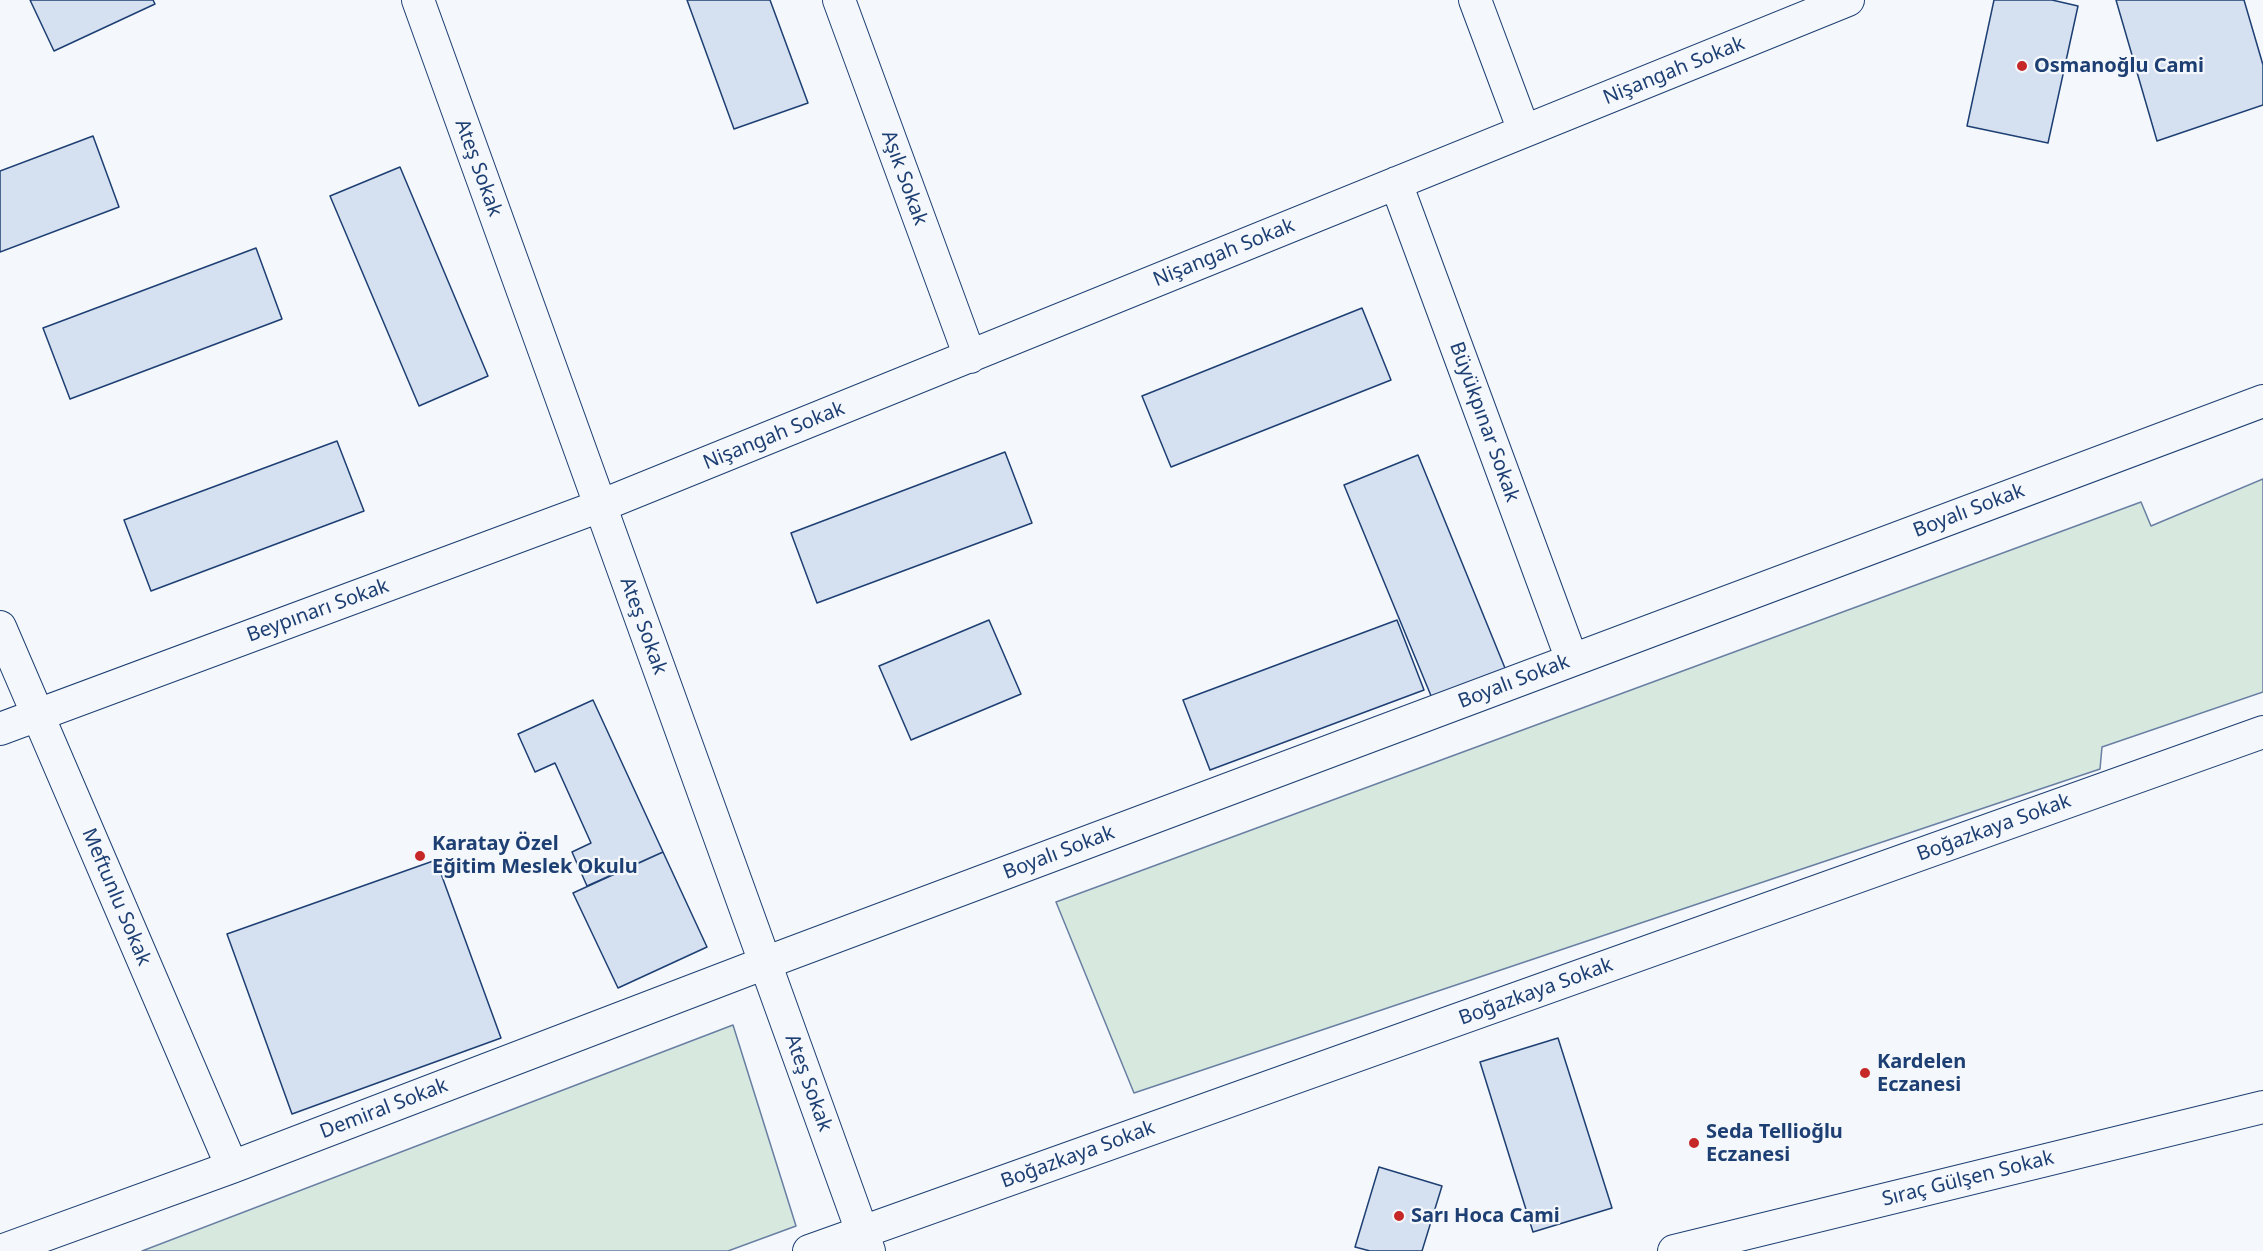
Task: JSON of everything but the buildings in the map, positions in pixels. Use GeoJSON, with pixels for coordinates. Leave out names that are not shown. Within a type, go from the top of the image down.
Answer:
{"type":"FeatureCollection","features":[{"type":"Feature","properties":{"kind":"street","name":"Ateş Sokak"},"geometry":{"type":"LineString","coordinates":[[418,0],[866,1241]]}},
{"type":"Feature","properties":{"kind":"street","name":"Aşık Sokak"},"geometry":{"type":"LineString","coordinates":[[839,0],[970,357]]}},
{"type":"Feature","properties":{"kind":"street"},"geometry":{"type":"LineString","coordinates":[[1475,0],[1524,131]]}},
{"type":"Feature","properties":{"kind":"street","name":"Nişangah Sokak"},"geometry":{"type":"LineString","coordinates":[[600,506],[1848,0]]}},
{"type":"Feature","properties":{"kind":"street","name":"Büyükpınar Sokak"},"geometry":{"type":"LineString","coordinates":[[1396,183],[1572,660]]}},
{"type":"Feature","properties":{"kind":"street","name":"Boyalı Sokak"},"geometry":{"type":"LineString","coordinates":[[765,963],[2263,401]]}},
{"type":"Feature","properties":{"kind":"street","name":"Beypınarı Sokak"},"geometry":{"type":"LineString","coordinates":[[0,729],[600,506]]}},
{"type":"Feature","properties":{"kind":"street","name":"Meftunlu Sokak"},"geometry":{"type":"LineString","coordinates":[[0,627],[232,1167]]}},
{"type":"Feature","properties":{"kind":"street","name":"Boğazkaya Sokak"},"geometry":{"type":"LineString","coordinates":[[809,1251],[866,1241],[2263,732]]}},
{"type":"Feature","properties":{"kind":"street","name":"Demiral Sokak"},"geometry":{"type":"LineString","coordinates":[[1,1251],[232,1167],[765,963]]}},
{"type":"Feature","properties":{"kind":"street","name":"Sıraç Gülşen Sokak"},"geometry":{"type":"LineString","coordinates":[[1683,1250],[2263,1107]]}},
{"type":"Feature","properties":{"kind":"shaded area"},"geometry":{"type":"Polygon","coordinates":[[[2263,479],[2263,692],[2102,747],[2100,769],[1134,1093],[1056,902],[2141,502],[2151,526],[2263,479]]]}},
{"type":"Feature","properties":{"kind":"shaded area"},"geometry":{"type":"Polygon","coordinates":[[[733,1025],[796,1226],[728,1251],[142,1251],[733,1025]]]}},
{"type":"Feature","properties":{"kind":"place","name":"Osmanoğlu Cami"},"geometry":{"type":"Point","coordinates":[2022,66]}},
{"type":"Feature","properties":{"kind":"place","name":"Karatay Özel Eğitim Meslek Okulu"},"geometry":{"type":"Point","coordinates":[420,856]}},
{"type":"Feature","properties":{"kind":"place","name":"Kardelen Eczanesi"},"geometry":{"type":"Point","coordinates":[1865,1073]}},
{"type":"Feature","properties":{"kind":"place","name":"Seda Tellioğlu Eczanesi"},"geometry":{"type":"Point","coordinates":[1694,1143]}},
{"type":"Feature","properties":{"kind":"place","name":"Sarı Hoca Cami"},"geometry":{"type":"Point","coordinates":[1399,1216]}}]}
